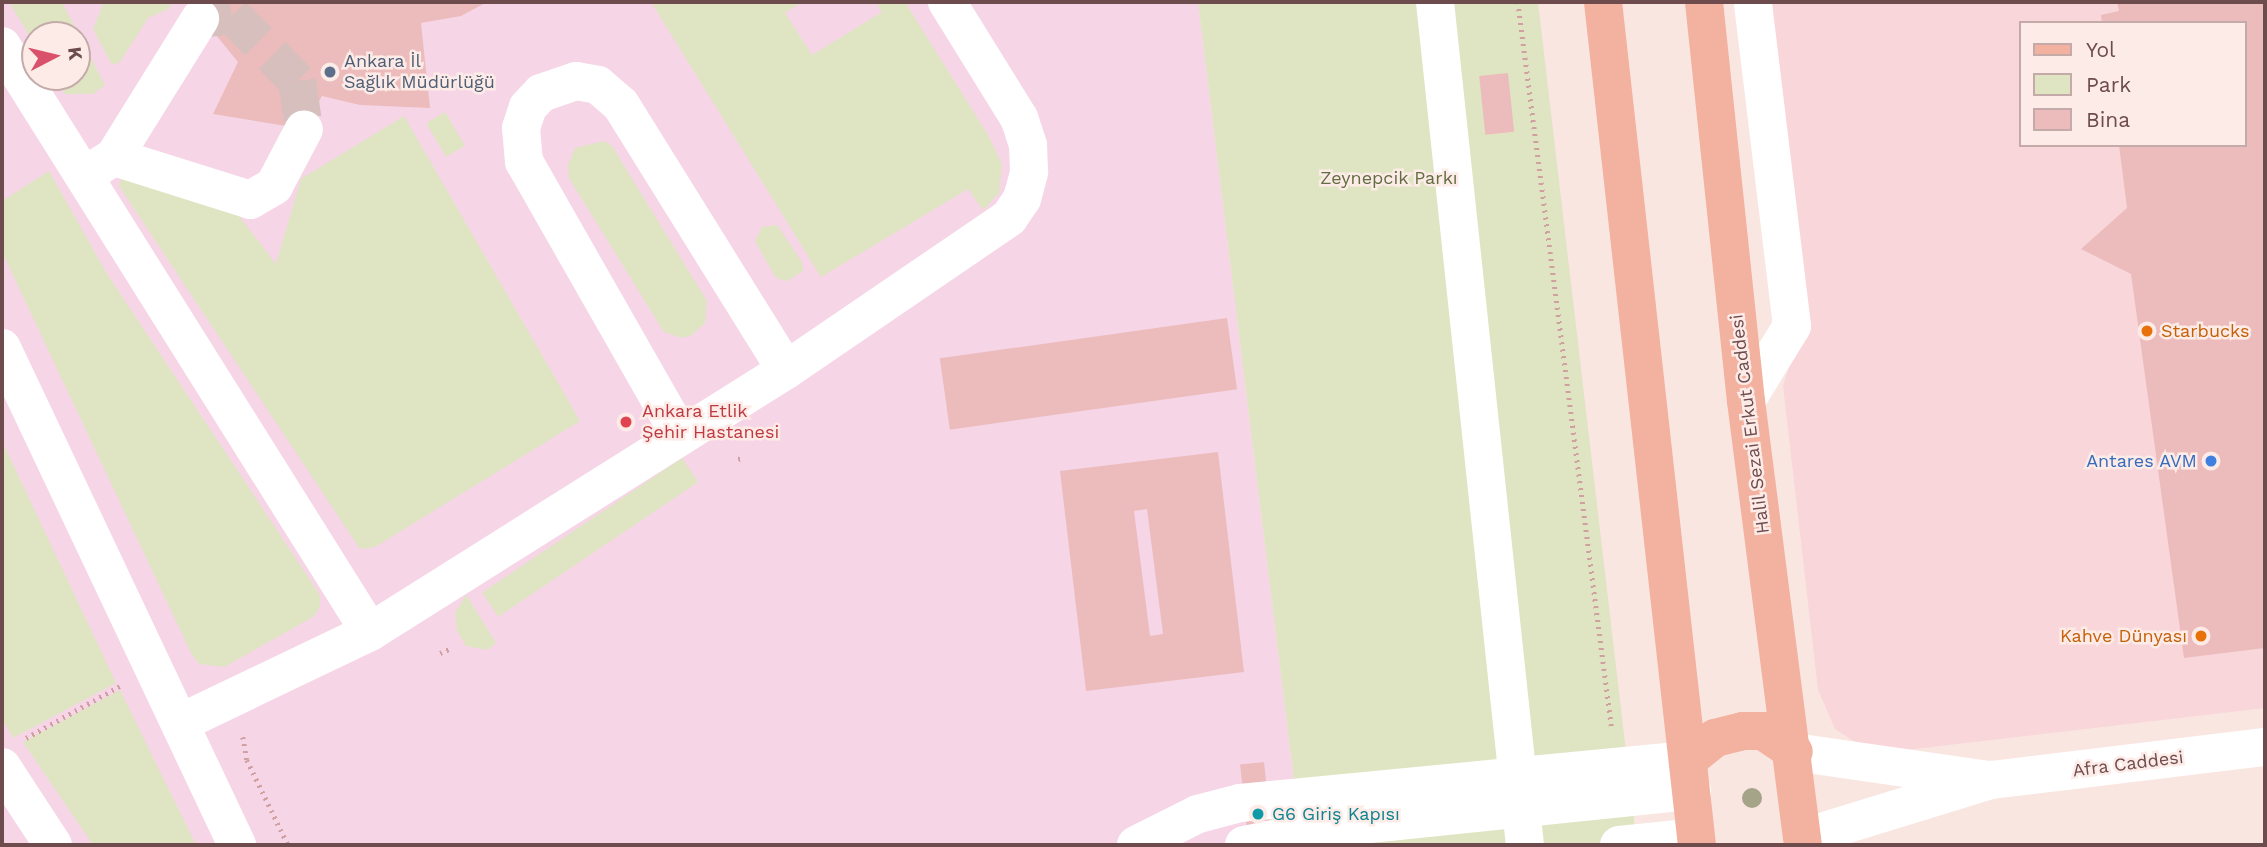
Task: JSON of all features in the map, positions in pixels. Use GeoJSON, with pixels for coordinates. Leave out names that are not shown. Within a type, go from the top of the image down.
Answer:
{"type":"FeatureCollection","features":[{"type":"Feature","properties":{"kind":"main road"},"geometry":{"type":"LineString","coordinates":[[1603,2],[1690,776],[1700,842]]}},
{"type":"Feature","properties":{"kind":"main road","name":"Halil Sezai Erkut Caddesi"},"geometry":{"type":"LineString","coordinates":[[1704,2],[1746,401],[1794,752],[1800,843]]}},
{"type":"Feature","properties":{"kind":"main road"},"geometry":{"type":"LineString","coordinates":[[1690,776],[1715,738],[1763,731],[1794,752]]}},
{"type":"Feature","properties":{"kind":"street"},"geometry":{"type":"LineString","coordinates":[[180,723],[370,632],[786,370],[1009,218],[1023,199],[1029,172],[1028,145],[1019,118],[947,2]]}},
{"type":"Feature","properties":{"kind":"street"},"geometry":{"type":"LineString","coordinates":[[1435,2],[1520,811]]}},
{"type":"Feature","properties":{"kind":"street"},"geometry":{"type":"LineString","coordinates":[[1746,401],[1792,326],[1754,2]]}},
{"type":"Feature","properties":{"kind":"street"},"geometry":{"type":"LineString","coordinates":[[100,166],[200,19]]}},
{"type":"Feature","properties":{"kind":"street"},"geometry":{"type":"LineString","coordinates":[[2,46],[100,166],[370,632]]}},
{"type":"Feature","properties":{"kind":"street"},"geometry":{"type":"LineString","coordinates":[[680,435],[524,162],[521,128],[528,107],[541,93],[576,81],[598,85],[621,105],[786,370]]}},
{"type":"Feature","properties":{"kind":"street"},"geometry":{"type":"LineString","coordinates":[[100,166],[250,200],[274,186],[304,129]]}},
{"type":"Feature","properties":{"kind":"street"},"geometry":{"type":"LineString","coordinates":[[2,348],[151,669],[180,723],[237,845]]}},
{"type":"Feature","properties":{"kind":"street","name":"Afra Caddesi"},"geometry":{"type":"LineString","coordinates":[[1800,843],[1991,780],[2265,747]]}},
{"type":"Feature","properties":{"kind":"street","name":"Afra Caddesi"},"geometry":{"type":"LineString","coordinates":[[1794,752],[1991,780]]}},
{"type":"Feature","properties":{"kind":"street"},"geometry":{"type":"LineString","coordinates":[[9,755],[53,845]]}},
{"type":"Feature","properties":{"kind":"street"},"geometry":{"type":"LineString","coordinates":[[1520,811],[1617,770],[1690,776]]}},
{"type":"Feature","properties":{"kind":"street"},"geometry":{"type":"LineString","coordinates":[[1244,845],[1321,824],[1520,811],[1690,776]]}},
{"type":"Feature","properties":{"kind":"street"},"geometry":{"type":"LineString","coordinates":[[1136,845],[1198,814],[1240,803],[1321,824]]}},
{"type":"Feature","properties":{"kind":"street"},"geometry":{"type":"LineString","coordinates":[[1619,845],[1700,842]]}},
{"type":"Feature","properties":{"kind":"path"},"geometry":{"type":"LineString","coordinates":[[1518,2],[1617,770]]}},
{"type":"Feature","properties":{"kind":"path"},"geometry":{"type":"LineString","coordinates":[[440,653],[449,649]]}},
{"type":"Feature","properties":{"kind":"path"},"geometry":{"type":"LineString","coordinates":[[9,755],[151,669]]}},
{"type":"Feature","properties":{"kind":"path"},"geometry":{"type":"LineString","coordinates":[[248,731],[241,740],[247,760],[288,845]]}},
{"type":"Feature","properties":{"kind":"shaded area","name":"Ankara Etlik Şehir Hastanesi"},"geometry":{"type":"Polygon","coordinates":[[[2,2],[1198,2],[1294,780],[1273,845],[2,845],[2,2]]]}},
{"type":"Feature","properties":{"kind":"shaded area"},"geometry":{"type":"Polygon","coordinates":[[[1758,2],[2265,2],[2265,708],[1898,751],[1861,746],[1835,729],[1818,690],[1783,386],[1801,328],[1758,2]]]}},
{"type":"Feature","properties":{"kind":"green space"},"geometry":{"type":"Polygon","coordinates":[[[9,2],[62,2],[72,21],[21,21],[9,2]]]}},
{"type":"Feature","properties":{"kind":"green space"},"geometry":{"type":"Polygon","coordinates":[[[104,2],[169,2],[170,8],[148,18],[120,62],[112,65],[93,29],[104,2]]]}},
{"type":"Feature","properties":{"kind":"green space"},"geometry":{"type":"Polygon","coordinates":[[[651,2],[802,2],[785,13],[812,55],[882,12],[876,2],[905,2],[988,135],[1002,164],[999,193],[983,210],[968,189],[821,277],[651,2]]]}},
{"type":"Feature","properties":{"kind":"green space","name":"Zeynepcik Parkı"},"geometry":{"type":"Polygon","coordinates":[[[1198,2],[1538,2],[1637,845],[1273,845],[1266,784],[1294,780],[1198,2]]]}},
{"type":"Feature","properties":{"kind":"green space"},"geometry":{"type":"Polygon","coordinates":[[[91,58],[105,85],[93,94],[65,94],[63,91],[91,91],[91,58]]]}},
{"type":"Feature","properties":{"kind":"green space"},"geometry":{"type":"Polygon","coordinates":[[[445,112],[465,145],[446,157],[426,123],[445,112]]]}},
{"type":"Feature","properties":{"kind":"green space"},"geometry":{"type":"Polygon","coordinates":[[[404,116],[580,421],[375,547],[360,549],[119,186],[124,171],[220,191],[276,264],[301,179],[404,116]]]}},
{"type":"Feature","properties":{"kind":"green space"},"geometry":{"type":"Polygon","coordinates":[[[604,141],[612,146],[707,301],[705,323],[692,335],[682,338],[664,332],[569,178],[568,165],[575,148],[604,141]]]}},
{"type":"Feature","properties":{"kind":"green space"},"geometry":{"type":"Polygon","coordinates":[[[49,171],[107,274],[320,595],[320,607],[313,617],[224,667],[199,664],[191,653],[2,252],[2,201],[49,171]]]}},
{"type":"Feature","properties":{"kind":"green space"},"geometry":{"type":"Polygon","coordinates":[[[777,225],[802,262],[803,271],[787,281],[776,278],[755,241],[762,227],[777,225]]]}},
{"type":"Feature","properties":{"kind":"green space"},"geometry":{"type":"Polygon","coordinates":[[[2,441],[116,683],[13,738],[2,719],[2,441]]]}},
{"type":"Feature","properties":{"kind":"green space"},"geometry":{"type":"Polygon","coordinates":[[[682,458],[698,482],[498,617],[482,593],[682,458]]]}},
{"type":"Feature","properties":{"kind":"green space"},"geometry":{"type":"Polygon","coordinates":[[[466,595],[496,643],[487,650],[466,646],[457,631],[455,613],[466,595]]]}},
{"type":"Feature","properties":{"kind":"green space"},"geometry":{"type":"Polygon","coordinates":[[[120,690],[196,845],[93,845],[23,742],[120,690]]]}},
{"type":"Feature","properties":{"kind":"building","name":"Ankara İl Sağlık Müdürlüğü"},"geometry":{"type":"Polygon","coordinates":[[[189,2],[487,2],[461,16],[421,23],[430,108],[360,105],[322,96],[304,129],[213,114],[238,62],[189,2]]]}},
{"type":"Feature","properties":{"kind":"building","name":"Antares AVM"},"geometry":{"type":"Polygon","coordinates":[[[2117,2],[2265,2],[2265,648],[2184,658],[2131,274],[2081,249],[2127,208],[2119,147],[2246,147],[2246,21],[2102,21],[2101,15],[2119,11],[2117,2]]]}},
{"type":"Feature","properties":{"kind":"building"},"geometry":{"type":"Polygon","coordinates":[[[1508,73],[1514,132],[1485,135],[1479,76],[1508,73]]]}},
{"type":"Feature","properties":{"kind":"building"},"geometry":{"type":"Polygon","coordinates":[[[1227,318],[1237,389],[950,430],[940,358],[1227,318]]]}},
{"type":"Feature","properties":{"kind":"building"},"geometry":{"type":"Polygon","coordinates":[[[1218,452],[1244,672],[1086,691],[1060,471],[1218,452]],[[1147,509],[1134,511],[1150,636],[1163,634],[1147,509]]]}},
{"type":"Feature","properties":{"kind":"building","name":"G6 Giriş Kapısı"},"geometry":{"type":"Polygon","coordinates":[[[1264,762],[1273,845],[1249,845],[1240,765],[1264,762]]]}},
{"type":"Feature","properties":{"kind":"tunnel"},"geometry":{"type":"LineString","coordinates":[[200,19],[232,15],[297,81],[304,129]]}},
{"type":"Feature","properties":{"kind":"place","name":"Ankara İl Sağlık Müdürlüğü"},"geometry":{"type":"Point","coordinates":[330,72]}},
{"type":"Feature","properties":{"kind":"place","name":"Starbucks"},"geometry":{"type":"Point","coordinates":[2147,331]}},
{"type":"Feature","properties":{"kind":"place","name":"Ankara Etlik Şehir Hastanesi"},"geometry":{"type":"Point","coordinates":[626,422]}},
{"type":"Feature","properties":{"kind":"place","name":"Antares AVM"},"geometry":{"type":"Point","coordinates":[2211,461]}},
{"type":"Feature","properties":{"kind":"place","name":"Kahve Dünyası"},"geometry":{"type":"Point","coordinates":[2201,636]}},
{"type":"Feature","properties":{"kind":"place","name":"G6 Giriş Kapısı"},"geometry":{"type":"Point","coordinates":[1258,814]}}]}
